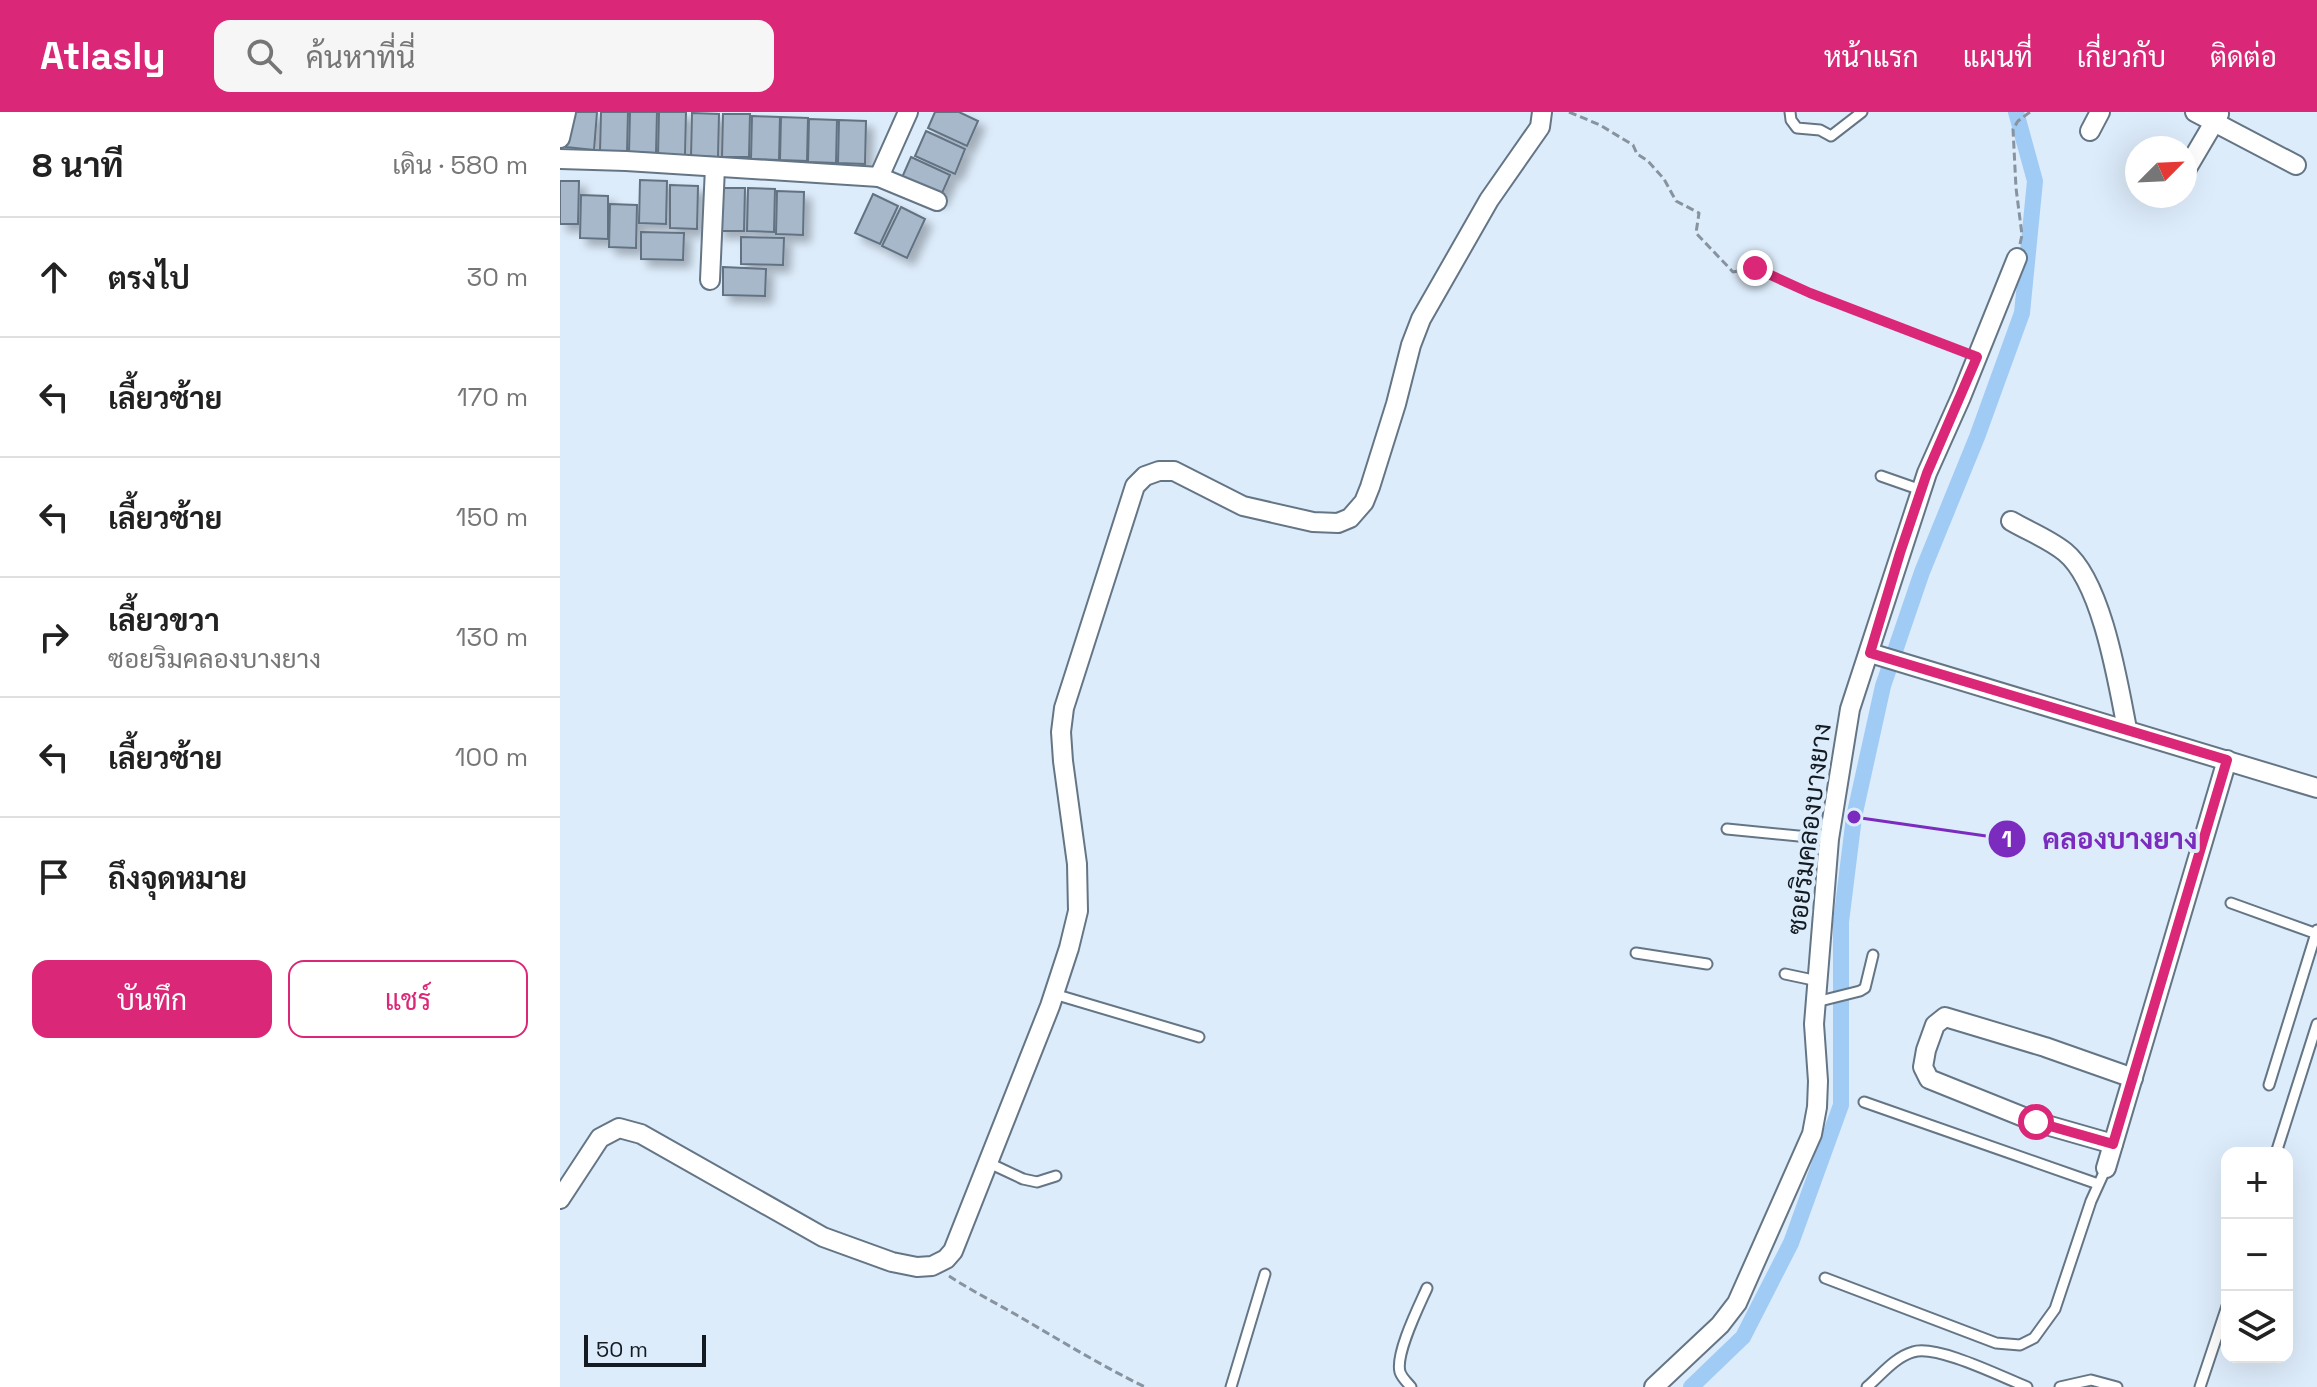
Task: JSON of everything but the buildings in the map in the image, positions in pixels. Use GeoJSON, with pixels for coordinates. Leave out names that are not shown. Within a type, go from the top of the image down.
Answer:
{"type":"FeatureCollection","features":[{"type":"Feature","properties":{"kind":"street"},"geometry":{"type":"LineString","coordinates":[[560,138],[566,112]]}},
{"type":"Feature","properties":{"kind":"street"},"geometry":{"type":"LineString","coordinates":[[879,177],[908,112]]}},
{"type":"Feature","properties":{"kind":"street"},"geometry":{"type":"LineString","coordinates":[[560,1199],[600,1138],[619,1128],[641,1134],[823,1237],[892,1262],[917,1267],[932,1266],[946,1259],[958,1242],[1069,948],[1078,911],[1077,864],[1061,732],[1064,708],[1135,486],[1145,476],[1159,471],[1174,471],[1243,506],[1313,522],[1338,523],[1350,518],[1364,502],[1370,487],[1421,319],[1489,200],[1540,127],[1542,112]]}},
{"type":"Feature","properties":{"kind":"street"},"geometry":{"type":"LineString","coordinates":[[2090,131],[2100,112]]}},
{"type":"Feature","properties":{"kind":"street"},"geometry":{"type":"LineString","coordinates":[[2195,112],[2217,117],[2296,165]]}},
{"type":"Feature","properties":{"kind":"street"},"geometry":{"type":"LineString","coordinates":[[2197,151],[2217,117]]}},
{"type":"Feature","properties":{"kind":"street"},"geometry":{"type":"LineString","coordinates":[[560,159],[879,177],[937,201]]}},
{"type":"Feature","properties":{"kind":"street"},"geometry":{"type":"LineString","coordinates":[[710,280],[715,167]]}},
{"type":"Feature","properties":{"kind":"street","name":"ซอยริมคลองบางยาง"},"geometry":{"type":"LineString","coordinates":[[1654,1387],[1720,1325],[1737,1303],[1812,1134],[1818,1081],[1814,1024],[1824,1000],[1818,981],[1829,839],[1850,709],[1874,655],[1921,490],[2017,258]]}},
{"type":"Feature","properties":{"kind":"street"},"geometry":{"type":"LineString","coordinates":[[2011,521],[2066,552],[2085,578],[2101,618],[2127,729]]}},
{"type":"Feature","properties":{"kind":"street"},"geometry":{"type":"LineString","coordinates":[[1874,655],[2317,788]]}},
{"type":"Feature","properties":{"kind":"street"},"geometry":{"type":"LineString","coordinates":[[2102,1176],[2227,760]]}},
{"type":"Feature","properties":{"kind":"street"},"geometry":{"type":"LineString","coordinates":[[2113,1144],[2036,1122],[1929,1079],[1923,1067],[1926,1050],[1935,1025],[1945,1017],[2133,1078]]}},
{"type":"Feature","properties":{"kind":"lane"},"geometry":{"type":"LineString","coordinates":[[1790,112],[1797,128],[1820,130],[1831,136],[1862,112]]}},
{"type":"Feature","properties":{"kind":"lane"},"geometry":{"type":"LineString","coordinates":[[1881,476],[1921,490]]}},
{"type":"Feature","properties":{"kind":"lane"},"geometry":{"type":"LineString","coordinates":[[1727,829],[1829,839]]}},
{"type":"Feature","properties":{"kind":"lane"},"geometry":{"type":"LineString","coordinates":[[2231,903],[2317,933],[2269,1085]]}},
{"type":"Feature","properties":{"kind":"lane"},"geometry":{"type":"LineString","coordinates":[[1636,953],[1707,964]]}},
{"type":"Feature","properties":{"kind":"lane"},"geometry":{"type":"LineString","coordinates":[[1824,1000],[1860,991],[1868,983],[1873,955]]}},
{"type":"Feature","properties":{"kind":"lane"},"geometry":{"type":"LineString","coordinates":[[1785,974],[1818,981]]}},
{"type":"Feature","properties":{"kind":"lane"},"geometry":{"type":"LineString","coordinates":[[1054,994],[1199,1037]]}},
{"type":"Feature","properties":{"kind":"lane"},"geometry":{"type":"LineString","coordinates":[[2278,1147],[2317,1024]]}},
{"type":"Feature","properties":{"kind":"lane"},"geometry":{"type":"LineString","coordinates":[[1825,1278],[1996,1343],[2020,1345],[2034,1338],[2055,1309],[2102,1176],[1864,1102]]}},
{"type":"Feature","properties":{"kind":"lane"},"geometry":{"type":"LineString","coordinates":[[989,1163],[1037,1182],[1056,1176]]}},
{"type":"Feature","properties":{"kind":"lane"},"geometry":{"type":"LineString","coordinates":[[1231,1387],[1265,1274]]}},
{"type":"Feature","properties":{"kind":"lane"},"geometry":{"type":"LineString","coordinates":[[1411,1387],[1401,1375],[1399,1362],[1427,1288]]}},
{"type":"Feature","properties":{"kind":"lane"},"geometry":{"type":"LineString","coordinates":[[2200,1387],[2221,1324]]}},
{"type":"Feature","properties":{"kind":"lane"},"geometry":{"type":"LineString","coordinates":[[1867,1387],[1899,1358],[1926,1349],[2027,1387]]}},
{"type":"Feature","properties":{"kind":"lane"},"geometry":{"type":"LineString","coordinates":[[2060,1387],[2091,1380],[2117,1387]]}},
{"type":"Feature","properties":{"kind":"path"},"geometry":{"type":"LineString","coordinates":[[1569,112],[1600,125],[1633,145],[1637,154],[1664,179],[1676,201],[1699,213],[1696,233],[1733,272],[1755,268],[1810,293],[1977,357]]}},
{"type":"Feature","properties":{"kind":"path"},"geometry":{"type":"LineString","coordinates":[[2017,258],[2022,235],[2013,129],[2030,112]]}},
{"type":"Feature","properties":{"kind":"path"},"geometry":{"type":"LineString","coordinates":[[932,1266],[1074,1350],[1145,1387]]}},
{"type":"Feature","properties":{"kind":"waterway"},"geometry":{"type":"LineString","coordinates":[[1691,1387],[1743,1337],[1791,1243],[1841,1105],[1841,922],[1854,817],[1883,686],[1922,572],[1977,437],[2022,313],[2035,181],[2016,112]]}},
{"type":"Feature","properties":{"kind":"place","name":"คลองบางยาง"},"geometry":{"type":"Point","coordinates":[1854,817]}},
{"type":"Feature","properties":{"kind":"route"},"geometry":{"type":"LineString","coordinates":[[1755,268],[1810,293],[1977,357],[1927,473],[1870,653],[2227,760],[2113,1144],[2036,1122]]}}]}
